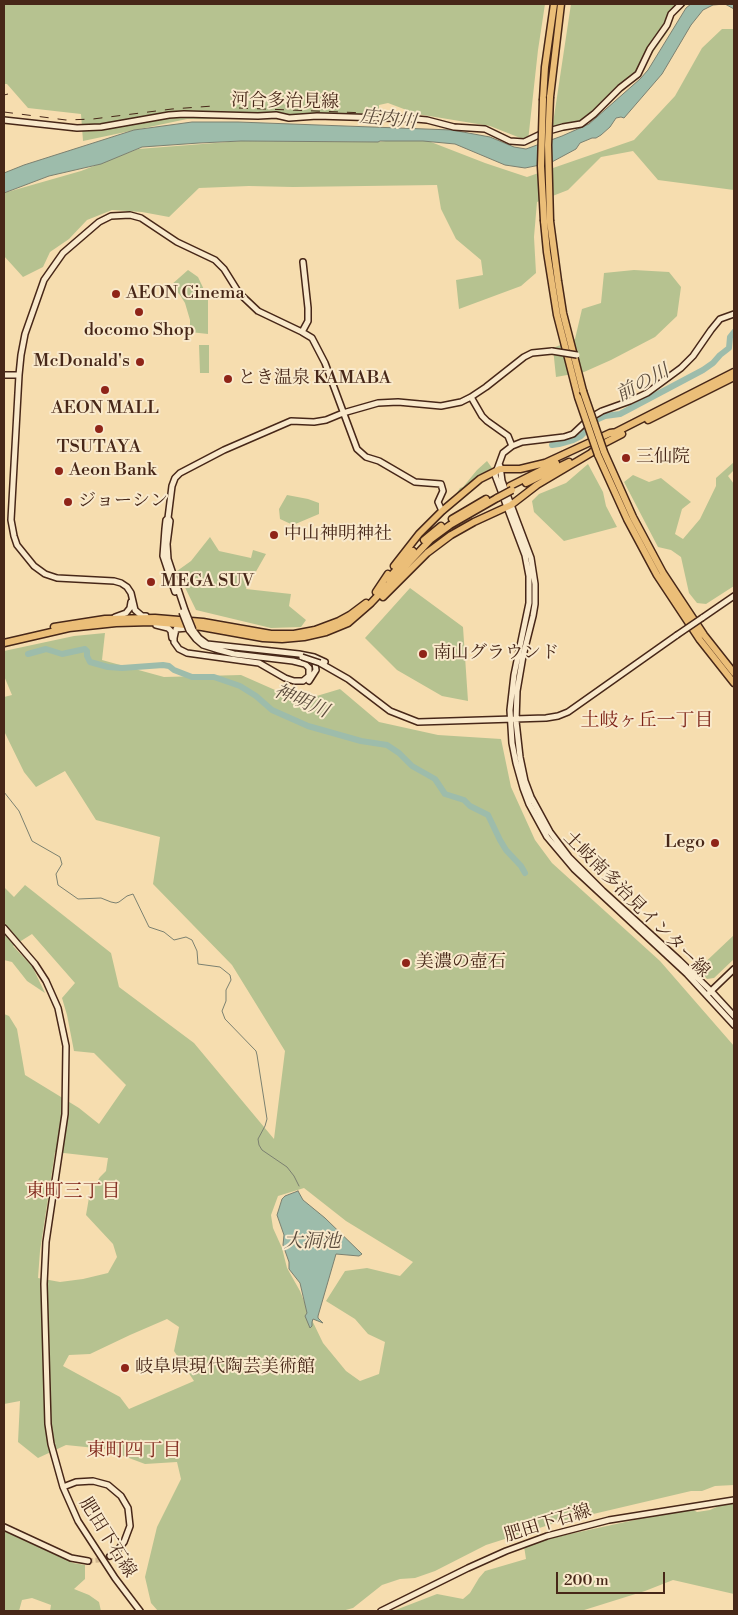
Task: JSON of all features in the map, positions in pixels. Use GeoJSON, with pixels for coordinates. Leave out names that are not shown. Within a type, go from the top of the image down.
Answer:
{"type":"FeatureCollection","features":[{"type":"Feature","properties":{"kind":"highway"},"geometry":{"type":"LineString","coordinates":[[554,4],[546,58],[541,166],[547,221],[563,313],[583,391],[601,454],[633,517],[663,573],[704,635],[734,674]]}},
{"type":"Feature","properties":{"kind":"highway"},"geometry":{"type":"LineString","coordinates":[[560,4],[550,97],[547,221],[549,267],[557,316],[578,397],[627,519],[661,582],[700,640],[734,683]]}},
{"type":"Feature","properties":{"kind":"highway"},"geometry":{"type":"LineString","coordinates":[[4,641],[66,624],[110,618],[182,614],[203,622],[271,634],[305,632],[325,627],[350,615],[368,601],[429,535],[448,521],[734,372]]}},
{"type":"Feature","properties":{"kind":"highway"},"geometry":{"type":"LineString","coordinates":[[511,488],[600,446],[734,377]]}},
{"type":"Feature","properties":{"kind":"highway"},"geometry":{"type":"LineString","coordinates":[[376,592],[411,544],[442,511],[476,482],[499,468],[520,469],[546,463],[610,433],[617,432]]}},
{"type":"Feature","properties":{"kind":"highway"},"geometry":{"type":"LineString","coordinates":[[4,641],[69,628],[116,623],[152,622],[176,624],[263,638],[293,639],[326,632],[362,616],[427,552],[451,535],[509,506],[537,485],[600,446]]}},
{"type":"Feature","properties":{"kind":"highway"},"geometry":{"type":"LineString","coordinates":[[348,623],[371,603],[430,539],[496,496]]}},
{"type":"Feature","properties":{"kind":"street","name":"河合多治見線"},"geometry":{"type":"LineString","coordinates":[[4,120],[77,128],[101,127],[152,117],[184,114],[276,115],[288,118],[317,116],[416,119],[454,127],[485,129],[510,141],[524,142],[563,126],[581,124],[594,114],[620,88],[638,74],[650,50],[667,25],[671,14],[681,4]]}},
{"type":"Feature","properties":{"kind":"street"},"geometry":{"type":"LineString","coordinates":[[110,618],[126,613],[130,608],[132,593],[128,587],[114,581],[57,578],[45,574],[34,566],[17,546],[12,525],[12,514],[19,375],[25,334],[44,280],[63,253],[99,222],[111,216],[130,215],[141,218],[177,242],[215,260],[224,269],[239,294],[258,311],[312,338],[318,346],[354,442],[361,454],[382,462],[415,482],[440,484],[443,491],[438,502],[442,511]]}},
{"type":"Feature","properties":{"kind":"street"},"geometry":{"type":"LineString","coordinates":[[302,332],[308,321],[303,262]]}},
{"type":"Feature","properties":{"kind":"street"},"geometry":{"type":"LineString","coordinates":[[499,468],[503,453],[512,446],[522,442],[564,437],[573,434],[590,418],[602,411],[647,393],[681,368],[693,356],[720,319],[734,314]]}},
{"type":"Feature","properties":{"kind":"street"},"geometry":{"type":"LineString","coordinates":[[247,635],[241,636],[183,627],[176,629],[174,642],[179,649],[192,654],[259,663],[294,681],[303,681],[309,676],[309,668],[306,664],[234,654],[210,647],[196,639],[191,630],[182,614],[163,556],[166,520],[168,518],[172,486],[175,478],[180,473],[224,450],[291,422],[326,420],[378,403],[398,402],[441,406],[461,402],[486,387],[532,352],[552,351],[577,355]]}},
{"type":"Feature","properties":{"kind":"street"},"geometry":{"type":"LineString","coordinates":[[4,375],[19,375]]}},
{"type":"Feature","properties":{"kind":"street"},"geometry":{"type":"LineString","coordinates":[[471,397],[487,422],[508,436],[512,446]]}},
{"type":"Feature","properties":{"kind":"street","name":"土岐南多治見インター線"},"geometry":{"type":"LineString","coordinates":[[499,468],[509,506],[531,558],[535,584],[534,610],[519,677],[513,719],[514,757],[523,788],[534,815],[547,837],[574,869],[734,1016]]}},
{"type":"Feature","properties":{"kind":"street"},"geometry":{"type":"LineString","coordinates":[[210,647],[302,657],[348,679],[390,711],[418,722],[546,718],[568,712],[734,596]]}},
{"type":"Feature","properties":{"kind":"street"},"geometry":{"type":"LineString","coordinates":[[132,599],[135,610],[142,616],[177,618],[182,614]]}},
{"type":"Feature","properties":{"kind":"street"},"geometry":{"type":"LineString","coordinates":[[116,623],[122,626],[154,625],[168,628],[171,631],[173,645],[182,654],[257,664],[293,684],[310,680],[316,670],[317,663]]}},
{"type":"Feature","properties":{"kind":"street"},"geometry":{"type":"LineString","coordinates":[[191,630],[207,644],[314,657],[341,671],[387,706],[411,717],[428,721]]}},
{"type":"Feature","properties":{"kind":"street"},"geometry":{"type":"LineString","coordinates":[[4,928],[35,964],[46,981],[58,1008],[66,1046],[65,1114],[46,1242],[44,1284],[48,1424],[51,1444],[63,1488]]}},
{"type":"Feature","properties":{"kind":"street"},"geometry":{"type":"LineString","coordinates":[[709,993],[734,969]]}},
{"type":"Feature","properties":{"kind":"street","name":"土岐南多治見インター線"},"geometry":{"type":"LineString","coordinates":[[709,993],[734,1025]]}},
{"type":"Feature","properties":{"kind":"street","name":"肥田下石線"},"geometry":{"type":"LineString","coordinates":[[110,1556],[124,1542],[130,1526],[128,1508],[122,1496],[108,1485],[93,1481],[76,1482],[63,1488],[78,1522],[115,1578],[140,1611]]}},
{"type":"Feature","properties":{"kind":"street","name":"肥田下石線"},"geometry":{"type":"LineString","coordinates":[[381,1611],[506,1550],[547,1536],[609,1520],[734,1500]]}},
{"type":"Feature","properties":{"kind":"street","name":"肥田下石線"},"geometry":{"type":"LineString","coordinates":[[4,1527],[72,1558],[88,1561]]}},
{"type":"Feature","properties":{"kind":"green space"},"geometry":{"type":"Polygon","coordinates":[[[4,4],[545,4],[528,141],[490,126],[417,114],[388,103],[379,105],[379,120],[187,119],[83,141],[81,114],[28,108],[7,84],[4,84],[4,4]]]}},
{"type":"Feature","properties":{"kind":"green space"},"geometry":{"type":"Polygon","coordinates":[[[571,4],[687,4],[672,16],[668,31],[634,79],[590,118],[552,130],[571,4]]]}},
{"type":"Feature","properties":{"kind":"green space"},"geometry":{"type":"Polygon","coordinates":[[[722,29],[734,29],[734,190],[658,180],[633,151],[601,157],[568,190],[537,202],[534,237],[536,273],[521,286],[459,309],[456,280],[483,275],[481,260],[456,239],[441,209],[437,185],[199,188],[169,217],[142,212],[112,210],[87,220],[69,239],[50,252],[43,267],[23,277],[4,256],[4,193],[81,171],[138,149],[241,141],[378,142],[418,137],[527,177],[634,140],[675,96],[702,48],[722,29]]]}},
{"type":"Feature","properties":{"kind":"green space"},"geometry":{"type":"Polygon","coordinates":[[[188,270],[198,277],[208,298],[208,334],[190,332],[190,320],[185,303],[171,285],[188,270]]]}},
{"type":"Feature","properties":{"kind":"green space"},"geometry":{"type":"Polygon","coordinates":[[[634,270],[669,272],[681,287],[677,316],[655,337],[611,360],[584,372],[556,377],[553,348],[575,339],[582,309],[601,303],[604,273],[634,270]]]}},
{"type":"Feature","properties":{"kind":"green space"},"geometry":{"type":"Polygon","coordinates":[[[199,345],[209,345],[209,373],[200,373],[199,345]]]}},
{"type":"Feature","properties":{"kind":"green space"},"geometry":{"type":"Polygon","coordinates":[[[487,461],[492,468],[473,480],[452,500],[460,488],[487,461]]]}},
{"type":"Feature","properties":{"kind":"green space"},"geometry":{"type":"Polygon","coordinates":[[[734,462],[734,470],[728,476],[734,484],[734,586],[706,604],[697,603],[689,593],[681,557],[671,550],[658,547],[624,482],[633,475],[649,482],[661,478],[691,502],[682,509],[675,534],[683,539],[700,519],[716,486],[716,478],[734,462]]]}},
{"type":"Feature","properties":{"kind":"green space"},"geometry":{"type":"Polygon","coordinates":[[[588,464],[603,492],[606,506],[617,527],[564,541],[534,512],[532,501],[539,494],[566,483],[588,464]]]}},
{"type":"Feature","properties":{"kind":"green space"},"geometry":{"type":"Polygon","coordinates":[[[287,495],[319,503],[319,514],[293,525],[280,519],[279,509],[287,495]]]}},
{"type":"Feature","properties":{"kind":"green space"},"geometry":{"type":"Polygon","coordinates":[[[210,537],[219,551],[251,558],[253,550],[266,554],[246,589],[291,594],[289,606],[306,620],[301,627],[271,628],[196,610],[177,571],[191,561],[210,537]]]}},
{"type":"Feature","properties":{"kind":"green space","name":"南山グラウンド"},"geometry":{"type":"Polygon","coordinates":[[[410,588],[463,627],[468,701],[442,696],[397,670],[365,638],[410,588]]]}},
{"type":"Feature","properties":{"kind":"green space"},"geometry":{"type":"Polygon","coordinates":[[[105,633],[102,660],[164,677],[241,675],[300,701],[340,689],[379,722],[438,735],[501,739],[511,787],[535,840],[552,863],[660,961],[734,1046],[734,1485],[715,1486],[702,1491],[691,1491],[555,1523],[486,1545],[435,1571],[415,1578],[400,1579],[382,1585],[353,1608],[342,1611],[158,1611],[151,1603],[145,1577],[157,1527],[181,1479],[177,1462],[145,1464],[105,1449],[66,1445],[38,1458],[18,1442],[20,1401],[4,1404],[4,1014],[9,1016],[17,1029],[25,1075],[79,1108],[99,1124],[126,1085],[94,1053],[74,1051],[62,998],[75,983],[32,934],[13,946],[32,966],[45,993],[27,981],[12,962],[4,960],[4,887],[14,897],[25,885],[111,953],[119,987],[194,1043],[274,1139],[285,1051],[232,965],[153,884],[160,837],[96,820],[65,771],[36,787],[24,772],[4,731],[4,697],[12,695],[4,676],[4,651],[74,636],[105,633]],[[55,1152],[40,1251],[38,1278],[60,1282],[108,1273],[117,1257],[113,1244],[86,1215],[90,1192],[106,1171],[108,1158],[55,1152]],[[304,1188],[278,1196],[271,1215],[273,1228],[282,1248],[287,1268],[300,1291],[323,1343],[346,1371],[360,1381],[379,1374],[385,1342],[368,1334],[355,1319],[326,1301],[345,1271],[367,1268],[400,1276],[413,1262],[346,1221],[304,1188]],[[167,1319],[90,1354],[69,1355],[63,1366],[120,1397],[129,1409],[194,1381],[174,1351],[179,1327],[167,1319]]]}},
{"type":"Feature","properties":{"kind":"green space"},"geometry":{"type":"Polygon","coordinates":[[[734,935],[734,959],[714,978],[707,979],[698,969],[734,935]]]}},
{"type":"Feature","properties":{"kind":"green space"},"geometry":{"type":"Polygon","coordinates":[[[734,1501],[734,1594],[673,1580],[581,1611],[393,1611],[437,1594],[463,1599],[470,1593],[485,1571],[526,1559],[524,1546],[547,1539],[690,1508],[697,1512],[710,1510],[727,1502],[734,1501]]]}},
{"type":"Feature","properties":{"kind":"green space"},"geometry":{"type":"Polygon","coordinates":[[[4,1531],[73,1563],[85,1565],[85,1579],[74,1589],[89,1595],[99,1602],[101,1611],[50,1611],[51,1605],[32,1598],[22,1600],[19,1611],[4,1611],[4,1531]]]}},
{"type":"Feature","properties":{"kind":"water"},"geometry":{"type":"Polygon","coordinates":[[[691,4],[725,4],[713,5],[703,10],[691,25],[662,74],[624,118],[616,118],[601,135],[580,143],[576,149],[550,163],[525,168],[505,165],[455,144],[423,141],[241,141],[199,143],[142,147],[101,164],[49,176],[4,193],[4,173],[24,165],[134,130],[192,122],[452,130],[490,137],[514,147],[526,149],[589,124],[648,70],[686,8],[691,4]]]}},
{"type":"Feature","properties":{"kind":"water"},"geometry":{"type":"Polygon","coordinates":[[[725,4],[734,4],[734,9],[725,4]]]}},
{"type":"Feature","properties":{"kind":"water","name":"大洞池"},"geometry":{"type":"Polygon","coordinates":[[[298,1191],[303,1200],[325,1218],[362,1254],[359,1256],[336,1254],[318,1316],[323,1323],[313,1319],[310,1328],[305,1316],[307,1313],[300,1283],[289,1269],[289,1262],[283,1245],[284,1235],[277,1215],[282,1199],[298,1191]]]}},
{"type":"Feature","properties":{"kind":"waterway","name":"前の川"},"geometry":{"type":"LineString","coordinates":[[552,445],[573,440],[581,436],[596,420],[605,416],[620,414],[703,370],[729,348],[730,337],[734,332]]}},
{"type":"Feature","properties":{"kind":"waterway","name":"神明川"},"geometry":{"type":"LineString","coordinates":[[28,654],[46,649],[62,654],[85,649],[90,662],[108,667],[122,668],[163,665],[192,677],[214,677],[240,686],[256,696],[272,710],[308,726],[361,741],[387,745],[399,753],[412,766],[435,779],[445,794],[464,800],[470,806],[488,815],[506,850],[525,873]]}},
{"type":"Feature","properties":{"kind":"waterway"},"geometry":{"type":"LineString","coordinates":[[4,792],[19,811],[32,841],[60,857],[62,864],[56,874],[58,885],[78,899],[101,898],[116,903],[133,894],[149,927],[164,932],[174,940],[186,937],[192,940],[197,951],[198,964],[220,967],[230,975],[231,980],[226,990],[226,1001],[222,1011],[225,1019],[256,1051],[267,1119],[258,1139],[259,1145],[262,1150],[287,1167],[299,1186]]}},
{"type":"Feature","properties":{"kind":"tunnel"},"geometry":{"type":"LineString","coordinates":[[88,1561],[110,1556]]}},
{"type":"Feature","properties":{"kind":"railway"},"geometry":{"type":"LineString","coordinates":[[4,95],[8,94]]}},
{"type":"Feature","properties":{"kind":"railway"},"geometry":{"type":"LineString","coordinates":[[4,112],[66,120],[93,119],[213,106]]}},
{"type":"Feature","properties":{"kind":"railway"},"geometry":{"type":"LineString","coordinates":[[239,108],[387,113]]}},
{"type":"Feature","properties":{"kind":"place","name":"AEON Cinema"},"geometry":{"type":"Point","coordinates":[116,294]}},
{"type":"Feature","properties":{"kind":"place","name":"docomo Shop"},"geometry":{"type":"Point","coordinates":[139,312]}},
{"type":"Feature","properties":{"kind":"place","name":"McDonald's"},"geometry":{"type":"Point","coordinates":[140,362]}},
{"type":"Feature","properties":{"kind":"place","name":"とき温泉 KAMABA"},"geometry":{"type":"Point","coordinates":[228,379]}},
{"type":"Feature","properties":{"kind":"place","name":"AEON MALL"},"geometry":{"type":"Point","coordinates":[105,390]}},
{"type":"Feature","properties":{"kind":"place","name":"TSUTAYA"},"geometry":{"type":"Point","coordinates":[99,429]}},
{"type":"Feature","properties":{"kind":"place","name":"三仙院"},"geometry":{"type":"Point","coordinates":[626,458]}},
{"type":"Feature","properties":{"kind":"place","name":"Aeon Bank"},"geometry":{"type":"Point","coordinates":[59,471]}},
{"type":"Feature","properties":{"kind":"place","name":"ジョーシン"},"geometry":{"type":"Point","coordinates":[68,502]}},
{"type":"Feature","properties":{"kind":"place","name":"中山神明神社"},"geometry":{"type":"Point","coordinates":[274,535]}},
{"type":"Feature","properties":{"kind":"place","name":"MEGA SUV"},"geometry":{"type":"Point","coordinates":[151,582]}},
{"type":"Feature","properties":{"kind":"place","name":"南山グラウンド"},"geometry":{"type":"Point","coordinates":[423,654]}},
{"type":"Feature","properties":{"kind":"place","name":"Lego"},"geometry":{"type":"Point","coordinates":[715,843]}},
{"type":"Feature","properties":{"kind":"place","name":"美濃の壺石"},"geometry":{"type":"Point","coordinates":[406,963]}},
{"type":"Feature","properties":{"kind":"place","name":"岐阜県現代陶芸美術館"},"geometry":{"type":"Point","coordinates":[125,1368]}},
{"type":"Feature","properties":{"kind":"district","name":"土岐ヶ丘一丁目"},"geometry":{"type":"Point","coordinates":[647,721]}},
{"type":"Feature","properties":{"kind":"district","name":"東町三丁目"},"geometry":{"type":"Point","coordinates":[73,1192]}},
{"type":"Feature","properties":{"kind":"district","name":"東町四丁目"},"geometry":{"type":"Point","coordinates":[134,1451]}},
{"type":"Feature","properties":{"kind":"water label","name":"庄内川"},"geometry":{"type":"Point","coordinates":[388,120]}}]}
